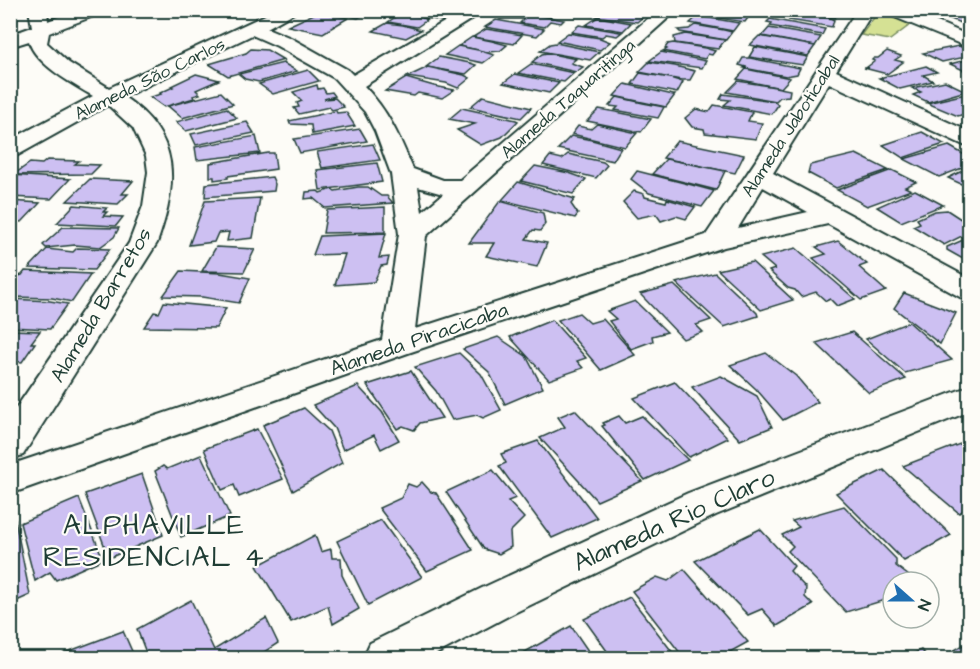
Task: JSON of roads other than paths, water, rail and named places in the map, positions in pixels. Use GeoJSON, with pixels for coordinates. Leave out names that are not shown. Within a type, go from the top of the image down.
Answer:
{"type":"FeatureCollection","features":[{"type":"Feature","properties":{"kind":"street"},"geometry":{"type":"LineString","coordinates":[[10,42],[39,20],[93,10]]}},
{"type":"Feature","properties":{"kind":"street","name":"Alameda São Carlos"},"geometry":{"type":"LineString","coordinates":[[10,150],[107,98],[291,10]]}},
{"type":"Feature","properties":{"kind":"street"},"geometry":{"type":"LineString","coordinates":[[351,86],[478,10]]}},
{"type":"Feature","properties":{"kind":"street","name":"Alameda Taquaritinga"},"geometry":{"type":"LineString","coordinates":[[413,234],[669,10]]}},
{"type":"Feature","properties":{"kind":"street","name":"Alameda Jaboticabal"},"geometry":{"type":"LineString","coordinates":[[716,241],[866,10]]}},
{"type":"Feature","properties":{"kind":"street"},"geometry":{"type":"LineString","coordinates":[[893,10],[969,43]]}},
{"type":"Feature","properties":{"kind":"street","name":"Alameda Barretos"},"geometry":{"type":"LineString","coordinates":[[10,447],[143,243],[158,206],[160,170],[156,144],[145,126],[132,113],[107,98],[42,50],[38,43],[39,20]]}},
{"type":"Feature","properties":{"kind":"street"},"geometry":{"type":"LineString","coordinates":[[253,29],[316,59],[341,74],[374,109],[386,131],[403,174],[413,234],[397,346]]}},
{"type":"Feature","properties":{"kind":"street"},"geometry":{"type":"LineString","coordinates":[[825,73],[969,141]]}},
{"type":"Feature","properties":{"kind":"street"},"geometry":{"type":"LineString","coordinates":[[403,174],[441,187],[468,187]]}},
{"type":"Feature","properties":{"kind":"street"},"geometry":{"type":"LineString","coordinates":[[759,175],[969,291]]}},
{"type":"Feature","properties":{"kind":"street","name":"Alameda Piracicaba"},"geometry":{"type":"LineString","coordinates":[[10,480],[397,346],[716,241],[832,216]]}},
{"type":"Feature","properties":{"kind":"street","name":"Alameda Rio Claro"},"geometry":{"type":"LineString","coordinates":[[386,658],[497,600],[702,504],[969,399]]}},
{"type":"Feature","properties":{"kind":"district","name":"ALPHAVILLE RESIDENCIAL 4"},"geometry":{"type":"Point","coordinates":[154,541]}}]}
